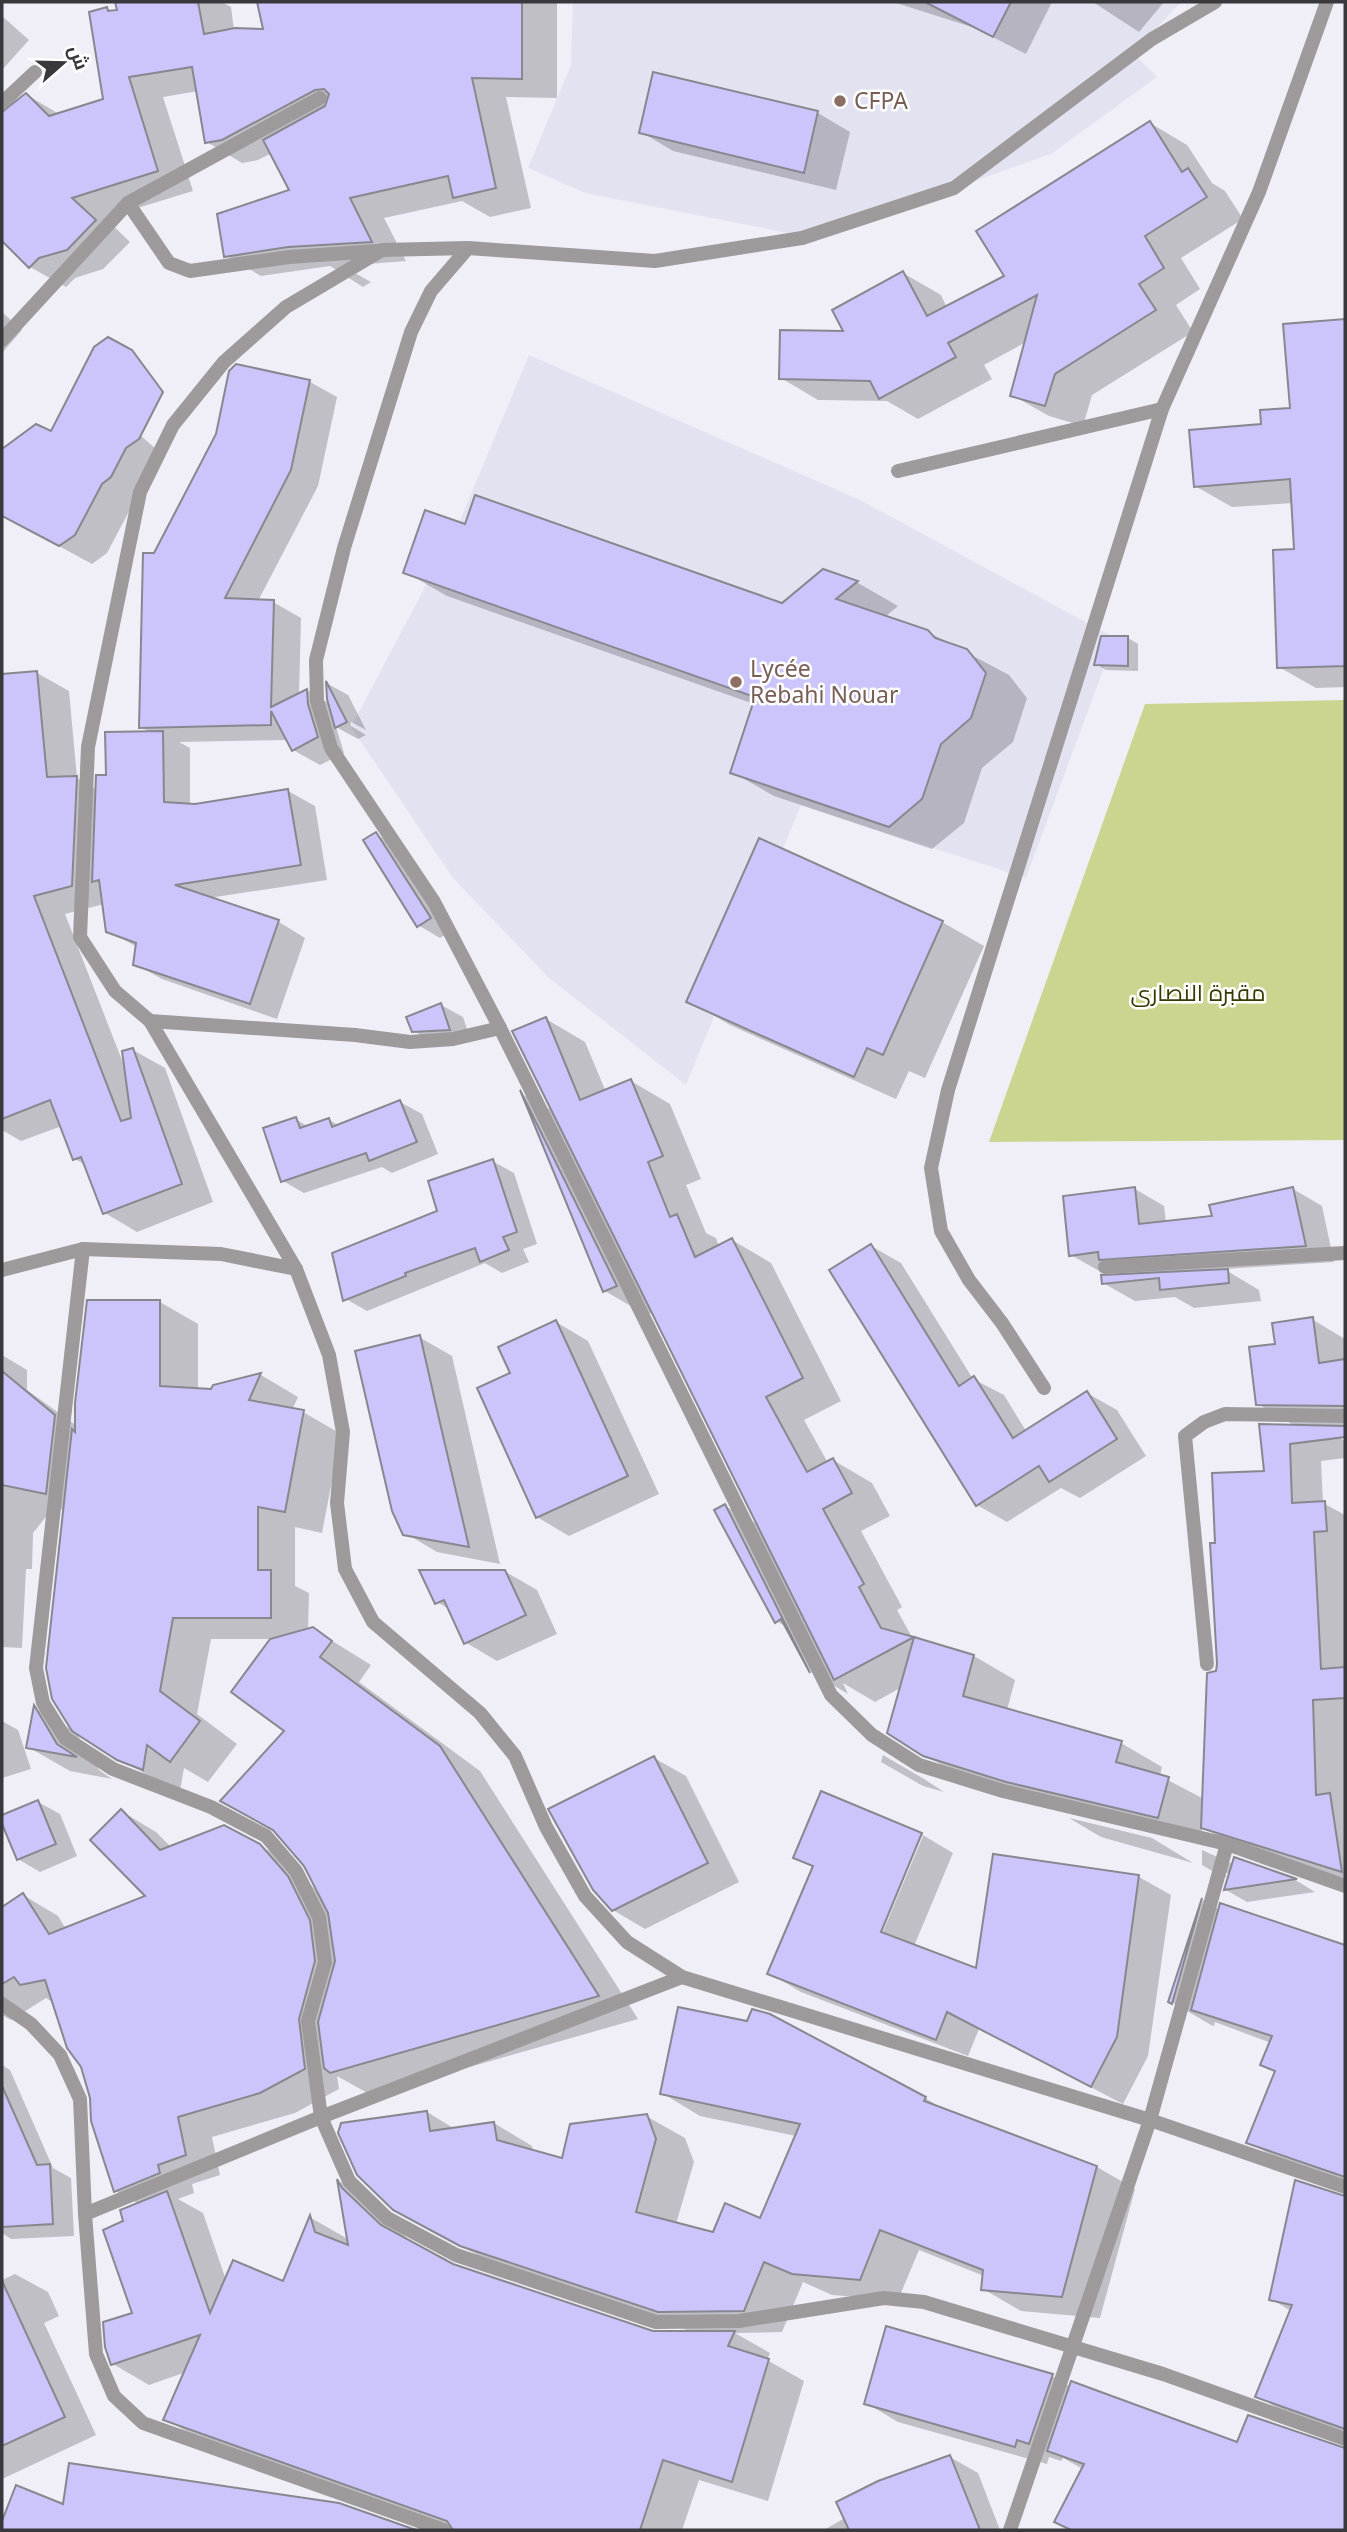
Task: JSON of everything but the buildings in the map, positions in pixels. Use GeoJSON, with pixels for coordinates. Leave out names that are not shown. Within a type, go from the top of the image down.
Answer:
{"type":"FeatureCollection","features":[{"type":"Feature","properties":{"kind":"street"},"geometry":{"type":"LineString","coordinates":[[128,203],[169,263],[190,271],[289,257],[382,250],[468,248],[655,261],[802,238],[954,188],[1152,39],[1215,2]]}},
{"type":"Feature","properties":{"kind":"street"},"geometry":{"type":"LineString","coordinates":[[1044,1388],[1002,1323],[969,1280],[941,1231],[931,1168],[948,1090],[1162,409],[1259,192],[1327,2]]}},
{"type":"Feature","properties":{"kind":"street"},"geometry":{"type":"LineString","coordinates":[[2,103],[35,72]]}},
{"type":"Feature","properties":{"kind":"street"},"geometry":{"type":"LineString","coordinates":[[2,340],[128,203],[320,98]]}},
{"type":"Feature","properties":{"kind":"street"},"geometry":{"type":"LineString","coordinates":[[468,248],[432,291],[411,332],[344,548],[316,660],[317,701],[331,748],[434,902],[500,1028],[831,1695],[872,1735],[919,1766],[1003,1791],[1227,1844],[1345,1886]]}},
{"type":"Feature","properties":{"kind":"street"},"geometry":{"type":"LineString","coordinates":[[382,250],[286,307],[224,362],[173,425],[140,492],[88,747],[80,937],[116,991],[150,1021],[296,1269],[329,1355],[343,1432],[337,1503],[345,1569],[373,1622],[480,1713],[515,1756],[546,1826],[585,1896],[627,1942],[682,1977],[1150,2120],[1345,2187]]}},
{"type":"Feature","properties":{"kind":"street"},"geometry":{"type":"LineString","coordinates":[[898,471],[1162,409]]}},
{"type":"Feature","properties":{"kind":"street"},"geometry":{"type":"LineString","coordinates":[[150,1021],[355,1035],[410,1042],[453,1039],[500,1028]]}},
{"type":"Feature","properties":{"kind":"street"},"geometry":{"type":"LineString","coordinates":[[2,1270],[83,1249],[221,1254],[296,1269]]}},
{"type":"Feature","properties":{"kind":"street"},"geometry":{"type":"LineString","coordinates":[[83,1249],[36,1668],[43,1703],[65,1738],[113,1769],[211,1807],[266,1836],[296,1871],[319,1917],[325,1962],[308,2021],[321,2117],[349,2181],[387,2218],[456,2255],[656,2322],[739,2321],[884,2298],[924,2302],[1163,2374],[1345,2439]]}},
{"type":"Feature","properties":{"kind":"street"},"geometry":{"type":"LineString","coordinates":[[1105,1267],[1345,1253]]}},
{"type":"Feature","properties":{"kind":"street"},"geometry":{"type":"LineString","coordinates":[[1207,1664],[1185,1436],[1204,1422],[1225,1414],[1345,1416]]}},
{"type":"Feature","properties":{"kind":"street"},"geometry":{"type":"LineString","coordinates":[[1010,2530],[1150,2120],[1227,1844]]}},
{"type":"Feature","properties":{"kind":"street"},"geometry":{"type":"LineString","coordinates":[[85,2214],[321,2117],[682,1977]]}},
{"type":"Feature","properties":{"kind":"street"},"geometry":{"type":"LineString","coordinates":[[2,2004],[31,2024],[60,2055],[80,2099],[85,2214],[96,2354],[114,2396],[143,2423],[442,2530]]}},
{"type":"Feature","properties":{"kind":"shaded area","name":"CFPA"},"geometry":{"type":"Polygon","coordinates":[[[573,2],[1181,2],[1133,53],[1157,77],[1051,154],[813,238],[585,193],[528,168],[571,65],[573,2]]]}},
{"type":"Feature","properties":{"kind":"shaded area","name":"Lycée Rebahi Nouar"},"geometry":{"type":"Polygon","coordinates":[[[529,355],[860,500],[1115,638],[1026,878],[801,805],[686,1085],[549,978],[453,878],[351,727],[459,523],[529,355]]]}},
{"type":"Feature","properties":{"kind":"green space","name":"مقبرة النصارى"},"geometry":{"type":"Polygon","coordinates":[[[1345,700],[1345,1140],[989,1142],[1145,704],[1345,700]]]}},
{"type":"Feature","properties":{"kind":"place","name":"CFPA"},"geometry":{"type":"Point","coordinates":[840,101]}},
{"type":"Feature","properties":{"kind":"place","name":"Lycée Rebahi Nouar"},"geometry":{"type":"Point","coordinates":[736,682]}}]}
